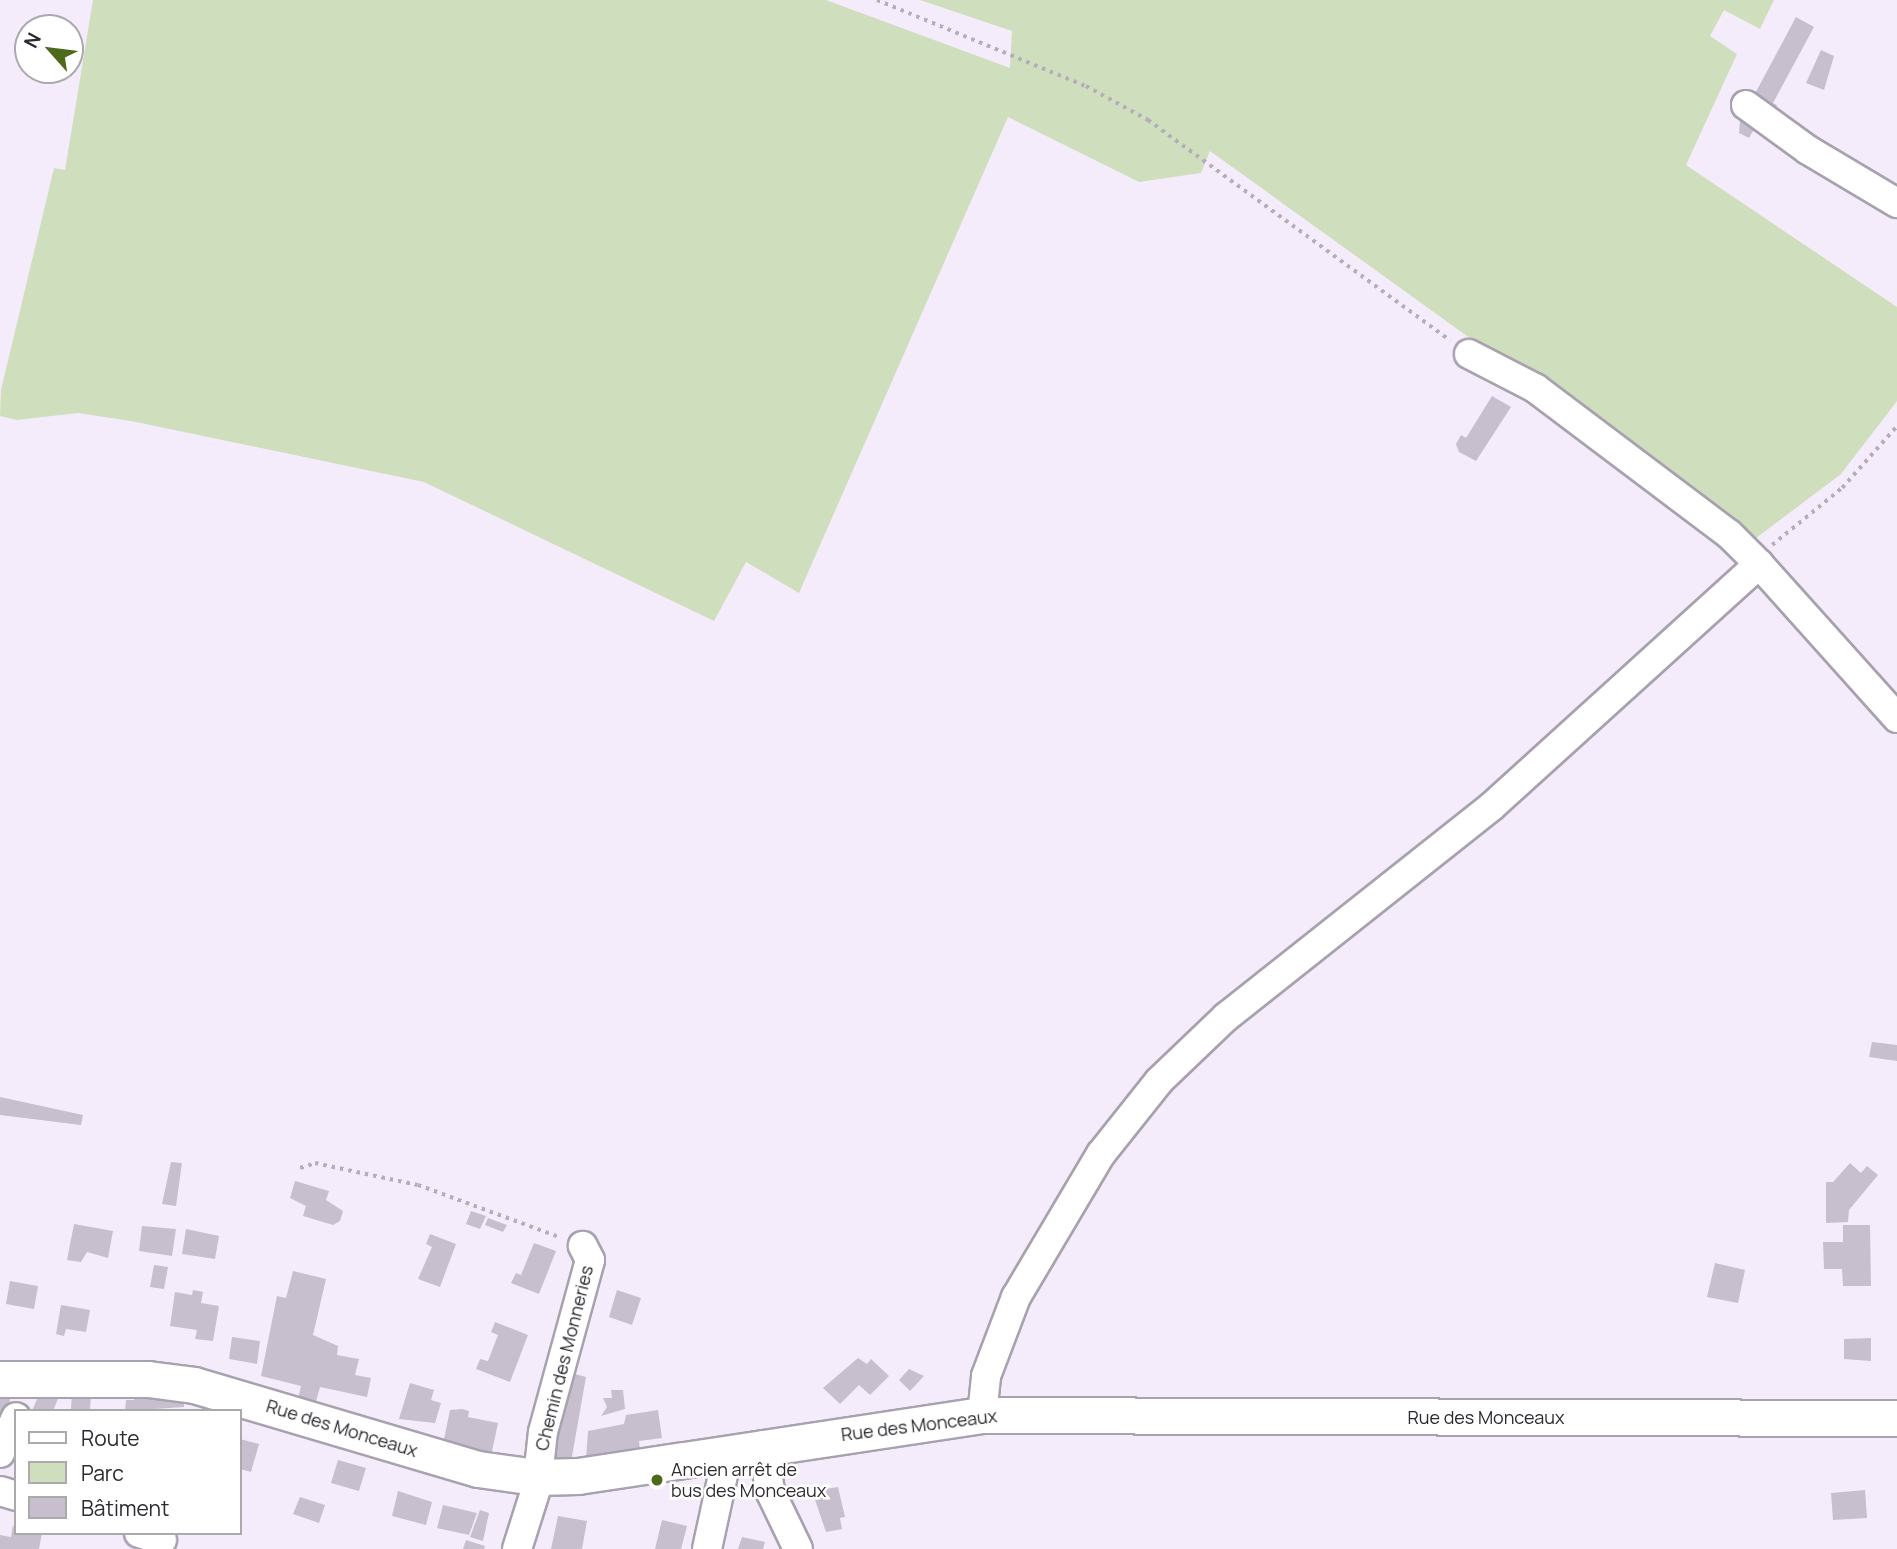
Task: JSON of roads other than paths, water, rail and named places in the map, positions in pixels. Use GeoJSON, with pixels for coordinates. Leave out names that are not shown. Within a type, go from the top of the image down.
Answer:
{"type":"FeatureCollection","features":[{"type":"Feature","properties":{"kind":"main road","name":"Rue des Monceaux"},"geometry":{"type":"LineString","coordinates":[[15,1390],[148,1379],[194,1385],[478,1469],[536,1476],[578,1476],[763,1445],[982,1415],[1897,1418]]}},
{"type":"Feature","properties":{"kind":"street"},"geometry":{"type":"LineString","coordinates":[[1746,105],[1894,194]]}},
{"type":"Feature","properties":{"kind":"street"},"geometry":{"type":"LineString","coordinates":[[1469,354],[1535,388],[1704,515],[1759,564],[1897,718]]}},
{"type":"Feature","properties":{"kind":"street"},"geometry":{"type":"LineString","coordinates":[[982,1415],[986,1376],[1024,1280],[1101,1154],[1159,1081],[1226,1017],[1491,807],[1759,564]]}},
{"type":"Feature","properties":{"kind":"street","name":"Chemin des Monneries"},"geometry":{"type":"LineString","coordinates":[[517,1549],[590,1260],[583,1245]]}},
{"type":"Feature","properties":{"kind":"street"},"geometry":{"type":"LineString","coordinates":[[0,1453],[14,1422]]}},
{"type":"Feature","properties":{"kind":"street"},"geometry":{"type":"LineString","coordinates":[[763,1445],[770,1491],[798,1549]]}},
{"type":"Feature","properties":{"kind":"street"},"geometry":{"type":"LineString","coordinates":[[707,1549],[728,1452]]}},
{"type":"Feature","properties":{"kind":"place","name":"Ancien arrêt de bus des Monceaux"},"geometry":{"type":"Point","coordinates":[657,1480]}}]}
